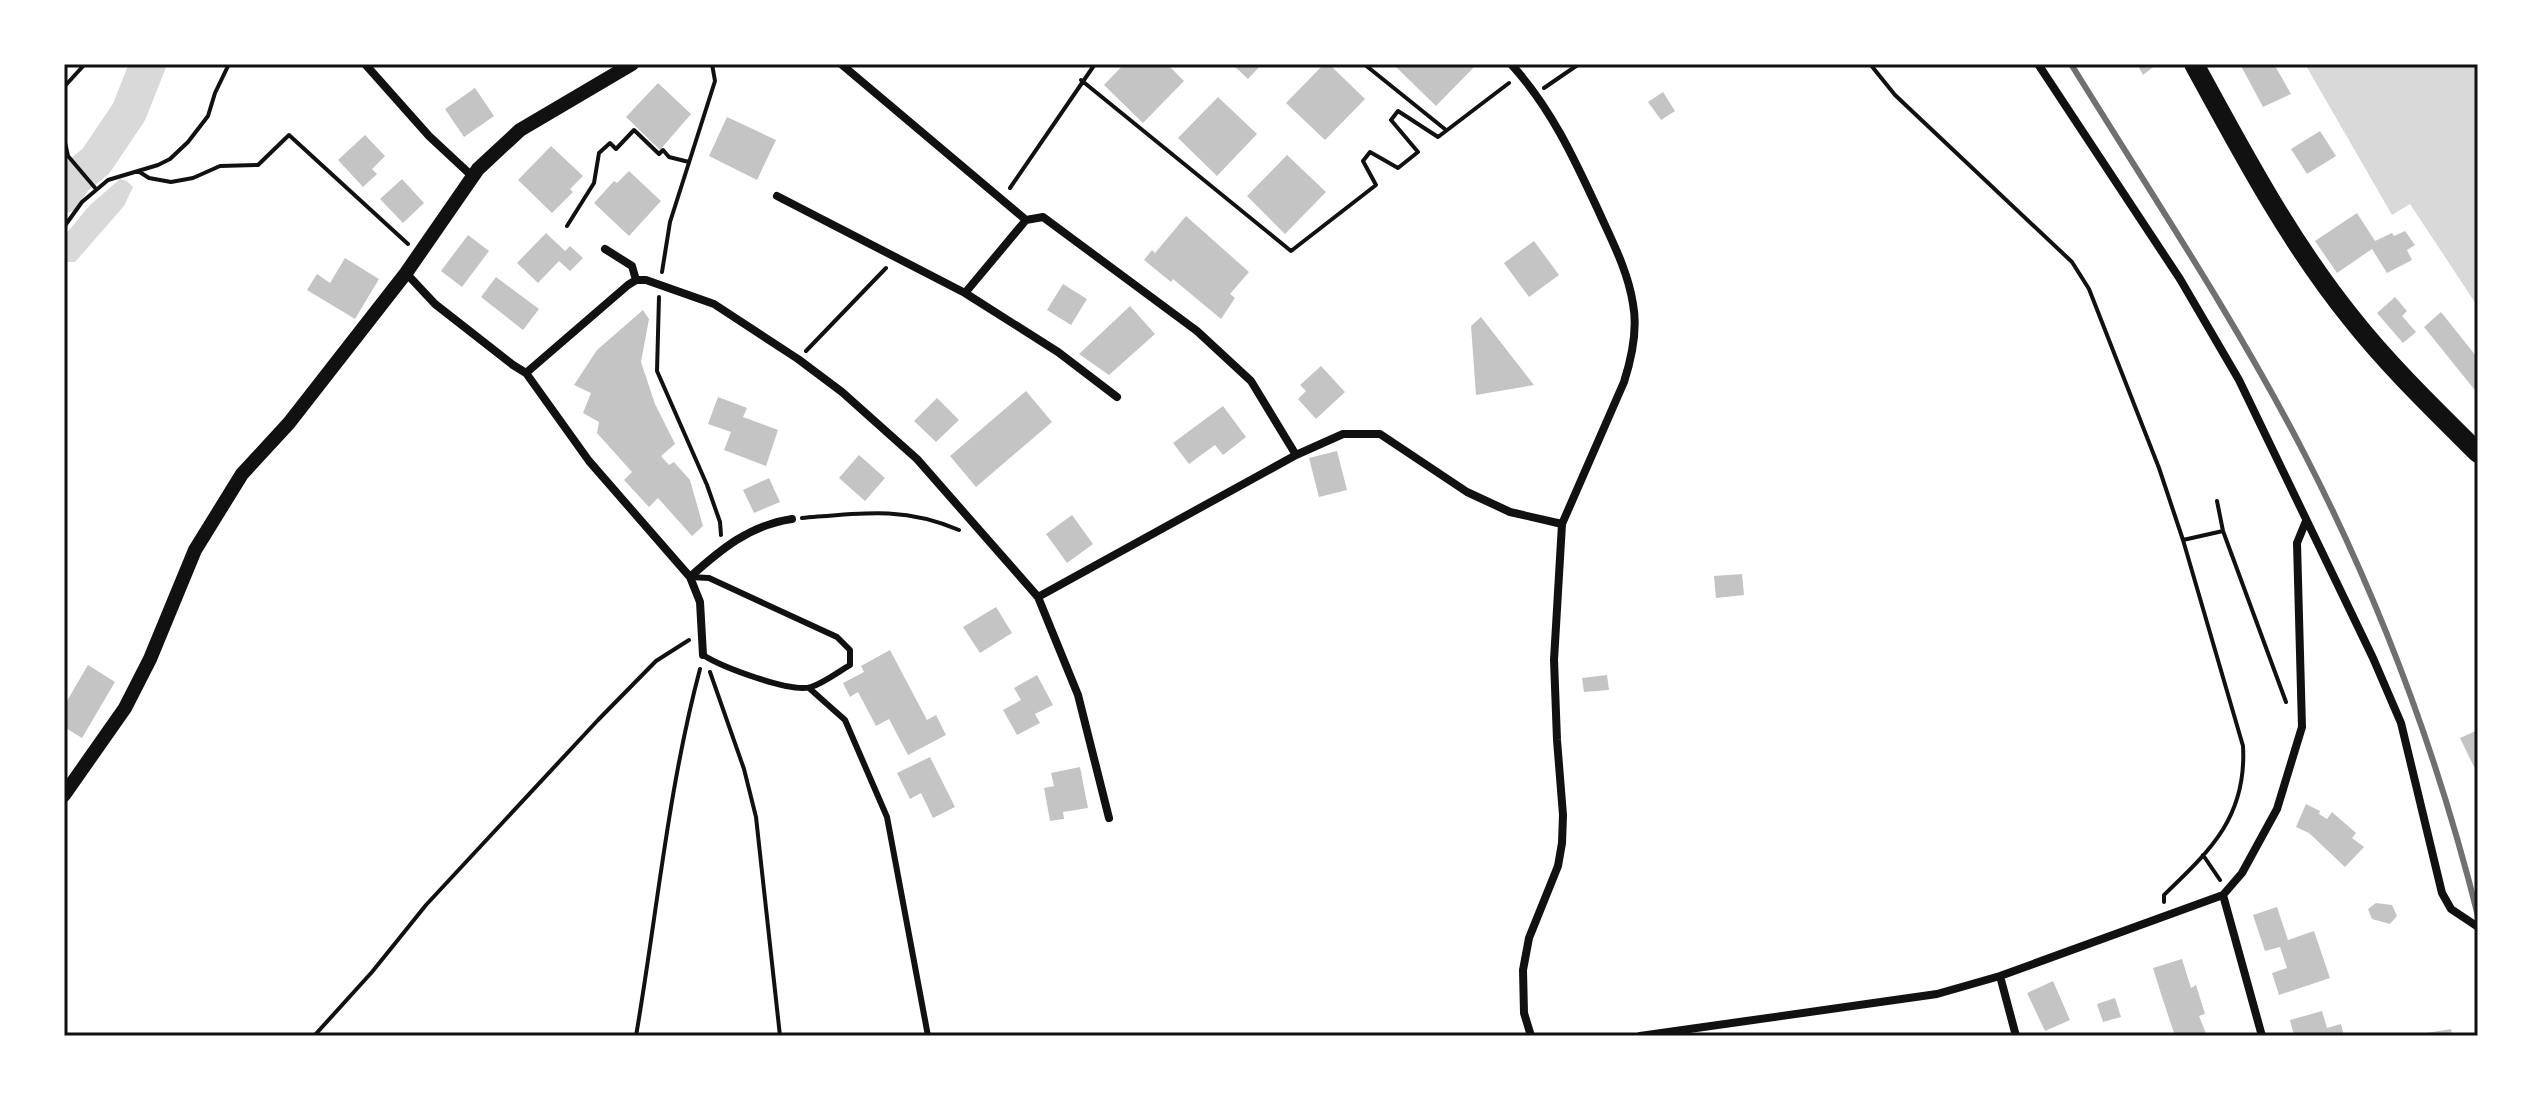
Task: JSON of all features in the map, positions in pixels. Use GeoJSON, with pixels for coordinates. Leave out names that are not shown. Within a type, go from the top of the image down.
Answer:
{"type":"FeatureCollection","features":[{"type":"Feature","properties":{"kind":"main road"},"geometry":{"type":"LineString","coordinates":[[2194,64],[2267,196],[2327,286],[2400,374],[2478,453]]}},
{"type":"Feature","properties":{"kind":"street"},"geometry":{"type":"LineString","coordinates":[[365,64],[429,136],[473,177]]}},
{"type":"Feature","properties":{"kind":"street"},"geometry":{"type":"LineString","coordinates":[[64,795],[125,708],[150,659],[195,550],[242,474],[289,423],[406,273],[473,177],[520,130],[632,64]]}},
{"type":"Feature","properties":{"kind":"street"},"geometry":{"type":"LineString","coordinates":[[841,64],[1026,220]]}},
{"type":"Feature","properties":{"kind":"street"},"geometry":{"type":"LineString","coordinates":[[1511,64],[1555,120],[1570,148],[1618,253],[1634,307],[1632,359],[1562,524],[1554,660],[1562,843],[1558,866],[1529,938],[1523,970],[1524,1013],[1531,1036]]}},
{"type":"Feature","properties":{"kind":"street"},"geometry":{"type":"LineString","coordinates":[[2038,64],[2187,292],[2239,380],[2373,658],[2401,723],[2442,893],[2451,909],[2478,927]]}},
{"type":"Feature","properties":{"kind":"street"},"geometry":{"type":"LineString","coordinates":[[777,196],[965,293],[1058,352],[1117,397]]}},
{"type":"Feature","properties":{"kind":"street"},"geometry":{"type":"LineString","coordinates":[[965,293],[1026,220],[1043,217],[1197,331],[1251,381],[1296,455]]}},
{"type":"Feature","properties":{"kind":"street"},"geometry":{"type":"LineString","coordinates":[[605,249],[632,266],[636,280]]}},
{"type":"Feature","properties":{"kind":"street"},"geometry":{"type":"LineString","coordinates":[[406,273],[435,304],[526,373],[589,461],[690,577],[700,602],[703,655]]}},
{"type":"Feature","properties":{"kind":"street"},"geometry":{"type":"LineString","coordinates":[[526,373],[636,280],[660,284],[714,304],[842,392],[917,459],[1038,597],[1078,695],[1109,818]]}},
{"type":"Feature","properties":{"kind":"street"},"geometry":{"type":"LineString","coordinates":[[1038,597],[1296,455],[1343,434],[1380,434],[1467,492],[1510,512],[1562,524]]}},
{"type":"Feature","properties":{"kind":"street"},"geometry":{"type":"LineString","coordinates":[[690,577],[717,553],[753,529],[770,522],[792,519]]}},
{"type":"Feature","properties":{"kind":"street"},"geometry":{"type":"LineString","coordinates":[[1640,1036],[1937,994],[2000,976],[2223,895],[2242,873],[2277,809],[2302,727],[2297,543],[2306,521]]}},
{"type":"Feature","properties":{"kind":"street"},"geometry":{"type":"LineString","coordinates":[[2223,895],[2262,1036]]}},
{"type":"Feature","properties":{"kind":"street"},"geometry":{"type":"LineString","coordinates":[[2000,976],[2016,1036]]}},
{"type":"Feature","properties":{"kind":"lane"},"geometry":{"type":"LineString","coordinates":[[690,577],[709,578],[837,637],[850,650],[850,665],[809,688]]}},
{"type":"Feature","properties":{"kind":"lane"},"geometry":{"type":"LineString","coordinates":[[703,655],[722,667],[759,679],[809,688],[845,720],[887,817],[928,1036]]}},
{"type":"Feature","properties":{"kind":"path"},"geometry":{"type":"LineString","coordinates":[[64,87],[85,64]]}},
{"type":"Feature","properties":{"kind":"path"},"geometry":{"type":"LineString","coordinates":[[64,227],[94,187],[119,175],[170,159],[188,142],[208,116],[229,64]]}},
{"type":"Feature","properties":{"kind":"path"},"geometry":{"type":"LineString","coordinates":[[712,64],[715,81],[670,222],[660,284],[657,371],[720,522],[717,553]]}},
{"type":"Feature","properties":{"kind":"path"},"geometry":{"type":"LineString","coordinates":[[1002,200],[1081,80],[1095,64]]}},
{"type":"Feature","properties":{"kind":"path"},"geometry":{"type":"LineString","coordinates":[[1364,64],[1446,130]]}},
{"type":"Feature","properties":{"kind":"path"},"geometry":{"type":"LineString","coordinates":[[1544,88],[1579,64]]}},
{"type":"Feature","properties":{"kind":"path"},"geometry":{"type":"LineString","coordinates":[[1870,64],[1895,95],[2072,262],[2089,289],[2159,468],[2243,746],[2245,772],[2238,803],[2220,835],[2164,895],[2164,917]]}},
{"type":"Feature","properties":{"kind":"path"},"geometry":{"type":"LineString","coordinates":[[1081,80],[1291,251],[1376,185],[1363,161],[1370,152],[1398,168],[1418,152],[1391,120],[1398,111],[1438,137],[1520,74]]}},
{"type":"Feature","properties":{"kind":"path"},"geometry":{"type":"LineString","coordinates":[[567,226],[594,183],[599,153],[610,143],[616,149],[634,130],[659,154],[663,150],[669,157],[689,162]]}},
{"type":"Feature","properties":{"kind":"path"},"geometry":{"type":"LineString","coordinates":[[138,171],[149,178],[171,182],[193,178],[220,166],[258,165],[289,135],[419,255]]}},
{"type":"Feature","properties":{"kind":"path"},"geometry":{"type":"LineString","coordinates":[[64,138],[68,156],[94,187]]}},
{"type":"Feature","properties":{"kind":"path"},"geometry":{"type":"LineString","coordinates":[[798,359],[896,258]]}},
{"type":"Feature","properties":{"kind":"path"},"geometry":{"type":"LineString","coordinates":[[2217,501],[2223,531],[2288,707]]}},
{"type":"Feature","properties":{"kind":"path"},"geometry":{"type":"LineString","coordinates":[[792,519],[900,512],[945,524],[991,544]]}},
{"type":"Feature","properties":{"kind":"path"},"geometry":{"type":"LineString","coordinates":[[2183,540],[2223,531]]}},
{"type":"Feature","properties":{"kind":"path"},"geometry":{"type":"LineString","coordinates":[[314,1036],[372,972],[426,905],[598,720],[656,661],[681,643],[702,635]]}},
{"type":"Feature","properties":{"kind":"path"},"geometry":{"type":"LineString","coordinates":[[636,1036],[673,792],[687,715],[703,655]]}},
{"type":"Feature","properties":{"kind":"path"},"geometry":{"type":"LineString","coordinates":[[703,655],[744,769],[756,817],[780,1036]]}},
{"type":"Feature","properties":{"kind":"path"},"geometry":{"type":"LineString","coordinates":[[2203,855],[2220,880]]}},
{"type":"Feature","properties":{"kind":"shaded area"},"geometry":{"type":"Polygon","coordinates":[[[2305,64],[2478,64],[2478,307],[2410,204],[2392,215],[2305,64]]]}},
{"type":"Feature","properties":{"kind":"shaded area"},"geometry":{"type":"Polygon","coordinates":[[[120,179],[133,187],[124,206],[75,262],[64,262],[64,236],[90,205],[120,179]]]}},
{"type":"Feature","properties":{"kind":"building"},"geometry":{"type":"Polygon","coordinates":[[[1124,64],[1167,64],[1184,81],[1143,123],[1104,85],[1124,64]]]}},
{"type":"Feature","properties":{"kind":"building"},"geometry":{"type":"Polygon","coordinates":[[[1232,64],[1262,64],[1248,79],[1232,64]]]}},
{"type":"Feature","properties":{"kind":"building"},"geometry":{"type":"Polygon","coordinates":[[[1324,64],[1329,64],[1365,99],[1325,140],[1286,103],[1324,64]]]}},
{"type":"Feature","properties":{"kind":"building"},"geometry":{"type":"Polygon","coordinates":[[[1400,64],[1477,64],[1436,106],[1396,67],[1400,64]]]}},
{"type":"Feature","properties":{"kind":"building"},"geometry":{"type":"Polygon","coordinates":[[[2137,64],[2157,64],[2143,75],[2137,64]]]}},
{"type":"Feature","properties":{"kind":"building"},"geometry":{"type":"Polygon","coordinates":[[[2240,64],[2274,64],[2291,94],[2263,107],[2240,64]]]}},
{"type":"Feature","properties":{"kind":"building"},"geometry":{"type":"Polygon","coordinates":[[[658,83],[691,114],[660,150],[626,117],[658,83]]]}},
{"type":"Feature","properties":{"kind":"building"},"geometry":{"type":"Polygon","coordinates":[[[475,88],[494,116],[464,137],[445,109],[475,88]]]}},
{"type":"Feature","properties":{"kind":"building"},"geometry":{"type":"Polygon","coordinates":[[[1663,92],[1675,111],[1661,120],[1648,102],[1663,92]]]}},
{"type":"Feature","properties":{"kind":"building"},"geometry":{"type":"Polygon","coordinates":[[[1218,97],[1257,134],[1217,176],[1178,138],[1218,97]]]}},
{"type":"Feature","properties":{"kind":"building"},"geometry":{"type":"Polygon","coordinates":[[[727,117],[776,140],[757,180],[709,156],[727,117]]]}},
{"type":"Feature","properties":{"kind":"building"},"geometry":{"type":"Polygon","coordinates":[[[2320,131],[2336,156],[2307,174],[2291,149],[2320,131]]]}},
{"type":"Feature","properties":{"kind":"building"},"geometry":{"type":"Polygon","coordinates":[[[365,135],[385,156],[372,169],[377,174],[363,187],[338,160],[365,135]]]}},
{"type":"Feature","properties":{"kind":"building"},"geometry":{"type":"Polygon","coordinates":[[[551,146],[583,176],[570,189],[573,192],[552,213],[518,180],[551,146]]]}},
{"type":"Feature","properties":{"kind":"building"},"geometry":{"type":"Polygon","coordinates":[[[1287,155],[1326,192],[1285,234],[1247,196],[1287,155]]]}},
{"type":"Feature","properties":{"kind":"building"},"geometry":{"type":"Polygon","coordinates":[[[629,171],[661,201],[629,236],[594,203],[614,181],[617,183],[629,171]]]}},
{"type":"Feature","properties":{"kind":"building"},"geometry":{"type":"Polygon","coordinates":[[[402,179],[424,203],[403,223],[380,199],[402,179]]]}},
{"type":"Feature","properties":{"kind":"building"},"geometry":{"type":"Polygon","coordinates":[[[2357,213],[2375,241],[2405,231],[2415,245],[2407,250],[2412,260],[2387,273],[2372,249],[2337,273],[2315,241],[2357,213]]]}},
{"type":"Feature","properties":{"kind":"building"},"geometry":{"type":"Polygon","coordinates":[[[1186,216],[1249,272],[1230,294],[1235,298],[1221,319],[1173,279],[1171,282],[1144,260],[1152,250],[1155,253],[1186,216]]]}},
{"type":"Feature","properties":{"kind":"building"},"geometry":{"type":"Polygon","coordinates":[[[546,233],[565,251],[570,246],[583,258],[570,271],[559,261],[538,283],[517,263],[546,233]]]}},
{"type":"Feature","properties":{"kind":"building"},"geometry":{"type":"Polygon","coordinates":[[[468,235],[489,251],[462,287],[441,271],[468,235]]]}},
{"type":"Feature","properties":{"kind":"building"},"geometry":{"type":"Polygon","coordinates":[[[1534,241],[1559,275],[1529,297],[1504,263],[1534,241]]]}},
{"type":"Feature","properties":{"kind":"building"},"geometry":{"type":"Polygon","coordinates":[[[345,258],[379,279],[355,319],[307,290],[317,274],[330,283],[345,258]]]}},
{"type":"Feature","properties":{"kind":"building"},"geometry":{"type":"Polygon","coordinates":[[[496,277],[539,309],[523,330],[481,297],[496,277]]]}},
{"type":"Feature","properties":{"kind":"building"},"geometry":{"type":"Polygon","coordinates":[[[1063,284],[1087,299],[1071,325],[1047,310],[1063,284]]]}},
{"type":"Feature","properties":{"kind":"building"},"geometry":{"type":"Polygon","coordinates":[[[2395,297],[2407,311],[2402,316],[2416,332],[2403,343],[2377,313],[2395,297]]]}},
{"type":"Feature","properties":{"kind":"building"},"geometry":{"type":"Polygon","coordinates":[[[1130,306],[1155,334],[1109,375],[1079,354],[1130,306]]]}},
{"type":"Feature","properties":{"kind":"building"},"geometry":{"type":"Polygon","coordinates":[[[643,310],[649,319],[641,362],[655,404],[675,444],[661,456],[669,465],[674,462],[690,480],[703,526],[692,536],[658,498],[649,507],[624,480],[632,472],[597,433],[599,422],[583,413],[591,393],[574,385],[597,350],[643,310]]]}},
{"type":"Feature","properties":{"kind":"building"},"geometry":{"type":"Polygon","coordinates":[[[2441,312],[2476,356],[2478,394],[2424,327],[2441,312]]]}},
{"type":"Feature","properties":{"kind":"building"},"geometry":{"type":"Polygon","coordinates":[[[1481,317],[1534,385],[1476,395],[1471,326],[1481,317]]]}},
{"type":"Feature","properties":{"kind":"building"},"geometry":{"type":"Polygon","coordinates":[[[1321,366],[1345,392],[1316,419],[1298,399],[1306,391],[1300,385],[1321,366]]]}},
{"type":"Feature","properties":{"kind":"building"},"geometry":{"type":"Polygon","coordinates":[[[1026,391],[1052,422],[976,487],[950,456],[1026,391]]]}},
{"type":"Feature","properties":{"kind":"building"},"geometry":{"type":"Polygon","coordinates":[[[718,397],[747,408],[743,417],[778,430],[766,466],[724,450],[731,432],[708,424],[718,397]]]}},
{"type":"Feature","properties":{"kind":"building"},"geometry":{"type":"Polygon","coordinates":[[[937,398],[959,420],[936,442],[914,421],[937,398]]]}},
{"type":"Feature","properties":{"kind":"building"},"geometry":{"type":"Polygon","coordinates":[[[1223,406],[1246,437],[1223,455],[1215,445],[1189,464],[1173,443],[1223,406]]]}},
{"type":"Feature","properties":{"kind":"building"},"geometry":{"type":"Polygon","coordinates":[[[1337,451],[1347,490],[1319,497],[1309,458],[1337,451]]]}},
{"type":"Feature","properties":{"kind":"building"},"geometry":{"type":"Polygon","coordinates":[[[859,455],[885,478],[865,501],[839,478],[859,455]]]}},
{"type":"Feature","properties":{"kind":"building"},"geometry":{"type":"Polygon","coordinates":[[[769,478],[780,502],[754,513],[743,490],[769,478]]]}},
{"type":"Feature","properties":{"kind":"building"},"geometry":{"type":"Polygon","coordinates":[[[1072,515],[1093,544],[1067,563],[1046,534],[1072,515]]]}},
{"type":"Feature","properties":{"kind":"building"},"geometry":{"type":"Polygon","coordinates":[[[1742,574],[1744,595],[1716,598],[1714,576],[1742,574]]]}},
{"type":"Feature","properties":{"kind":"building"},"geometry":{"type":"Polygon","coordinates":[[[996,607],[1012,633],[980,653],[963,627],[996,607]]]}},
{"type":"Feature","properties":{"kind":"building"},"geometry":{"type":"Polygon","coordinates":[[[890,650],[927,720],[936,715],[946,735],[908,755],[889,719],[876,726],[858,692],[850,697],[843,683],[864,672],[861,666],[890,650]]]}},
{"type":"Feature","properties":{"kind":"building"},"geometry":{"type":"Polygon","coordinates":[[[88,665],[115,682],[82,738],[64,727],[64,706],[88,665]]]}},
{"type":"Feature","properties":{"kind":"building"},"geometry":{"type":"Polygon","coordinates":[[[1037,675],[1053,705],[1035,714],[1040,723],[1017,735],[1003,710],[1021,700],[1014,688],[1037,675]]]}},
{"type":"Feature","properties":{"kind":"building"},"geometry":{"type":"Polygon","coordinates":[[[1607,675],[1609,690],[1584,692],[1582,678],[1607,675]]]}},
{"type":"Feature","properties":{"kind":"building"},"geometry":{"type":"Polygon","coordinates":[[[2478,730],[2478,775],[2460,738],[2478,730]]]}},
{"type":"Feature","properties":{"kind":"building"},"geometry":{"type":"Polygon","coordinates":[[[930,757],[955,807],[933,818],[921,793],[910,799],[897,773],[930,757]]]}},
{"type":"Feature","properties":{"kind":"building"},"geometry":{"type":"Polygon","coordinates":[[[1080,767],[1088,808],[1063,812],[1064,819],[1050,821],[1044,788],[1054,786],[1051,773],[1080,767]]]}},
{"type":"Feature","properties":{"kind":"building"},"geometry":{"type":"Polygon","coordinates":[[[2306,804],[2320,811],[2319,814],[2327,819],[2332,812],[2356,833],[2352,838],[2364,847],[2345,867],[2309,833],[2296,827],[2306,804]]]}},
{"type":"Feature","properties":{"kind":"building"},"geometry":{"type":"Polygon","coordinates":[[[2376,903],[2392,905],[2397,916],[2390,924],[2372,919],[2368,909],[2376,903]]]}},
{"type":"Feature","properties":{"kind":"building"},"geometry":{"type":"Polygon","coordinates":[[[2277,907],[2288,940],[2314,931],[2330,978],[2279,995],[2272,973],[2287,968],[2280,947],[2265,951],[2253,915],[2277,907]]]}},
{"type":"Feature","properties":{"kind":"building"},"geometry":{"type":"Polygon","coordinates":[[[2182,959],[2191,988],[2196,985],[2205,1014],[2199,1016],[2207,1036],[2175,1036],[2162,997],[2153,968],[2182,959]]]}},
{"type":"Feature","properties":{"kind":"building"},"geometry":{"type":"Polygon","coordinates":[[[2053,981],[2070,1020],[2045,1031],[2027,993],[2053,981]]]}},
{"type":"Feature","properties":{"kind":"building"},"geometry":{"type":"Polygon","coordinates":[[[2115,998],[2121,1017],[2103,1022],[2097,1004],[2115,998]]]}},
{"type":"Feature","properties":{"kind":"building"},"geometry":{"type":"Polygon","coordinates":[[[2322,1011],[2327,1028],[2341,1024],[2344,1036],[2294,1036],[2290,1020],[2322,1011]]]}},
{"type":"Feature","properties":{"kind":"building"},"geometry":{"type":"Polygon","coordinates":[[[2451,1029],[2452,1036],[2420,1036],[2420,1034],[2451,1029]]]}},
{"type":"Feature","properties":{"kind":"waterway"},"geometry":{"type":"LineString","coordinates":[[64,195],[74,179],[96,161],[129,112],[148,64]]}},
{"type":"Feature","properties":{"kind":"railway"},"geometry":{"type":"LineString","coordinates":[[2071,64],[2250,354],[2332,509],[2382,622],[2425,738],[2478,916]]}}]}
